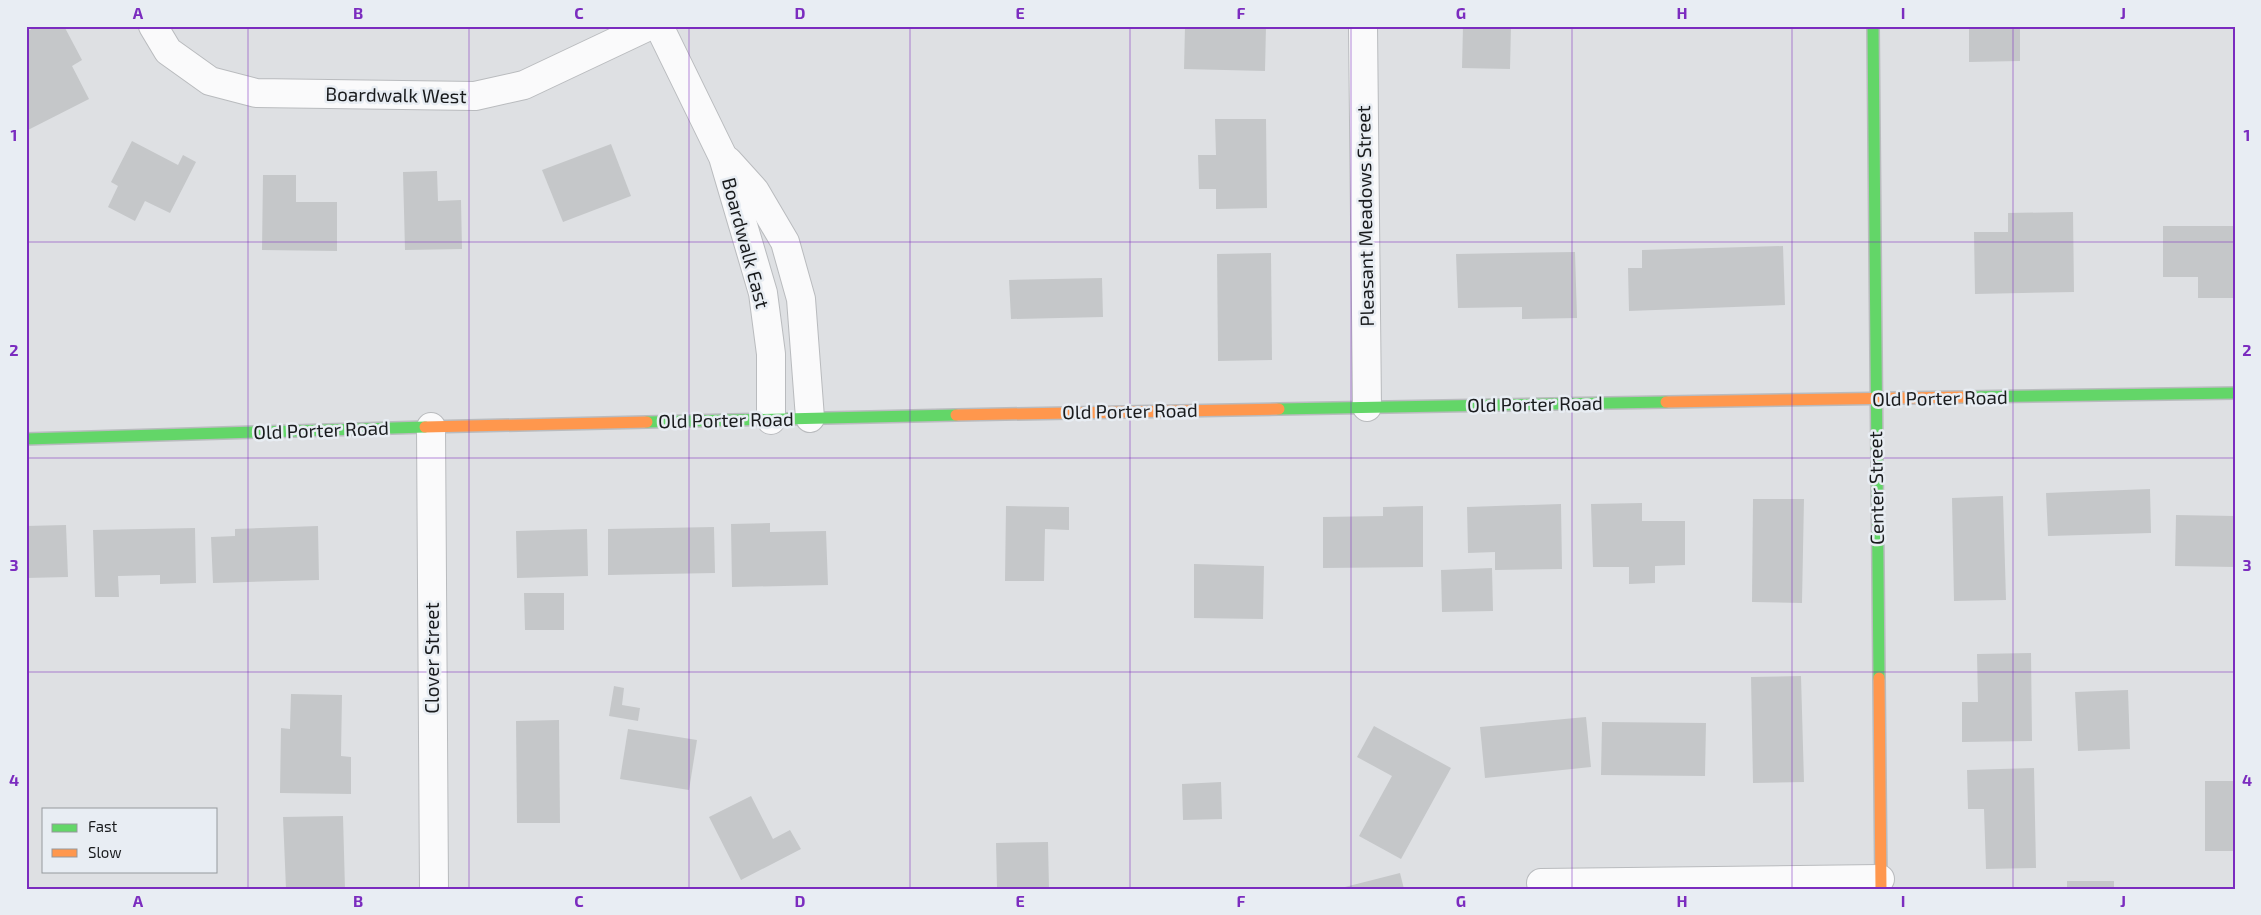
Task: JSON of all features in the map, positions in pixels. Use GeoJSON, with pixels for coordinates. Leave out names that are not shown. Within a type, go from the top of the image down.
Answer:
{"type":"FeatureCollection","features":[{"type":"Feature","properties":{"kind":"street","name":"Boardwalk West"},"geometry":{"type":"LineString","coordinates":[[153,26],[168,51],[210,81],[256,93],[475,96],[524,85],[649,26]]}},
{"type":"Feature","properties":{"kind":"street","name":"Boardwalk East"},"geometry":{"type":"LineString","coordinates":[[659,26],[723,156],[763,292],[771,354],[771,420]]}},
{"type":"Feature","properties":{"kind":"street","name":"Pleasant Meadows Street"},"geometry":{"type":"LineString","coordinates":[[1363,26],[1367,407]]}},
{"type":"Feature","properties":{"kind":"street","name":"Center Street"},"geometry":{"type":"LineString","coordinates":[[1873,26],[1880,884]]}},
{"type":"Feature","properties":{"kind":"street","name":"Boardwalk East"},"geometry":{"type":"LineString","coordinates":[[723,156],[755,191],[785,242],[801,299],[810,418]]}},
{"type":"Feature","properties":{"kind":"street","name":"Old Porter Road"},"geometry":{"type":"LineString","coordinates":[[26,439],[810,418],[2235,393]]}},
{"type":"Feature","properties":{"kind":"street","name":"Clover Street"},"geometry":{"type":"LineString","coordinates":[[431,427],[434,889]]}},
{"type":"Feature","properties":{"kind":"street"},"geometry":{"type":"LineString","coordinates":[[1541,883],[1880,884]]}},
{"type":"Feature","properties":{"kind":"building"},"geometry":{"type":"Polygon","coordinates":[[[37,26],[64,26],[82,60],[72,66],[89,99],[26,131],[26,32],[37,26]]]}},
{"type":"Feature","properties":{"kind":"building"},"geometry":{"type":"Polygon","coordinates":[[[1185,26],[1266,26],[1265,71],[1184,69],[1185,26]]]}},
{"type":"Feature","properties":{"kind":"building"},"geometry":{"type":"Polygon","coordinates":[[[1463,26],[1511,26],[1510,69],[1462,68],[1463,26]]]}},
{"type":"Feature","properties":{"kind":"building"},"geometry":{"type":"Polygon","coordinates":[[[1969,26],[2020,26],[2020,61],[1969,62],[1969,26]]]}},
{"type":"Feature","properties":{"kind":"building"},"geometry":{"type":"Polygon","coordinates":[[[1215,119],[1266,119],[1267,208],[1216,209],[1216,189],[1199,189],[1198,155],[1216,155],[1215,119]]]}},
{"type":"Feature","properties":{"kind":"building"},"geometry":{"type":"Polygon","coordinates":[[[132,141],[178,165],[183,155],[196,162],[170,213],[145,201],[135,221],[108,207],[118,186],[111,182],[132,141]]]}},
{"type":"Feature","properties":{"kind":"building"},"geometry":{"type":"Polygon","coordinates":[[[611,144],[631,196],[563,222],[542,170],[611,144]]]}},
{"type":"Feature","properties":{"kind":"building"},"geometry":{"type":"Polygon","coordinates":[[[437,171],[438,201],[461,200],[462,249],[405,250],[403,172],[437,171]]]}},
{"type":"Feature","properties":{"kind":"building"},"geometry":{"type":"Polygon","coordinates":[[[263,175],[296,175],[296,202],[337,202],[337,251],[262,250],[263,175]]]}},
{"type":"Feature","properties":{"kind":"building"},"geometry":{"type":"Polygon","coordinates":[[[2073,212],[2074,292],[1975,294],[1974,232],[2008,232],[2008,213],[2073,212]]]}},
{"type":"Feature","properties":{"kind":"building"},"geometry":{"type":"Polygon","coordinates":[[[2163,226],[2235,226],[2235,298],[2198,298],[2198,277],[2163,277],[2163,226]]]}},
{"type":"Feature","properties":{"kind":"building"},"geometry":{"type":"Polygon","coordinates":[[[1783,246],[1785,305],[1629,311],[1628,268],[1642,268],[1642,250],[1783,246]]]}},
{"type":"Feature","properties":{"kind":"building"},"geometry":{"type":"Polygon","coordinates":[[[1575,252],[1577,318],[1522,319],[1522,307],[1458,308],[1456,254],[1575,252]]]}},
{"type":"Feature","properties":{"kind":"building"},"geometry":{"type":"Polygon","coordinates":[[[1271,253],[1272,360],[1218,361],[1217,254],[1271,253]]]}},
{"type":"Feature","properties":{"kind":"building"},"geometry":{"type":"Polygon","coordinates":[[[1102,278],[1103,317],[1011,319],[1009,280],[1102,278]]]}},
{"type":"Feature","properties":{"kind":"building"},"geometry":{"type":"Polygon","coordinates":[[[2150,489],[2151,533],[2048,536],[2046,493],[2150,489]]]}},
{"type":"Feature","properties":{"kind":"building"},"geometry":{"type":"Polygon","coordinates":[[[2003,496],[2006,600],[1954,601],[1952,498],[2003,496]]]}},
{"type":"Feature","properties":{"kind":"building"},"geometry":{"type":"Polygon","coordinates":[[[1753,499],[1804,499],[1802,603],[1752,602],[1753,499]]]}},
{"type":"Feature","properties":{"kind":"building"},"geometry":{"type":"Polygon","coordinates":[[[1642,503],[1642,521],[1685,521],[1685,565],[1655,566],[1655,583],[1629,584],[1629,567],[1593,567],[1591,504],[1642,503]]]}},
{"type":"Feature","properties":{"kind":"building"},"geometry":{"type":"Polygon","coordinates":[[[1561,504],[1562,569],[1495,570],[1495,552],[1468,553],[1467,507],[1561,504]]]}},
{"type":"Feature","properties":{"kind":"building"},"geometry":{"type":"Polygon","coordinates":[[[1006,506],[1069,507],[1069,530],[1045,529],[1044,581],[1005,581],[1006,506]]]}},
{"type":"Feature","properties":{"kind":"building"},"geometry":{"type":"Polygon","coordinates":[[[1423,506],[1423,567],[1323,568],[1323,517],[1383,516],[1383,507],[1423,506]]]}},
{"type":"Feature","properties":{"kind":"building"},"geometry":{"type":"Polygon","coordinates":[[[2176,515],[2235,516],[2235,567],[2175,566],[2176,515]]]}},
{"type":"Feature","properties":{"kind":"building"},"geometry":{"type":"Polygon","coordinates":[[[770,523],[770,532],[826,531],[828,585],[732,587],[731,524],[770,523]]]}},
{"type":"Feature","properties":{"kind":"building"},"geometry":{"type":"Polygon","coordinates":[[[66,525],[68,577],[26,578],[26,526],[66,525]]]}},
{"type":"Feature","properties":{"kind":"building"},"geometry":{"type":"Polygon","coordinates":[[[318,526],[319,580],[213,583],[211,537],[235,536],[235,529],[318,526]]]}},
{"type":"Feature","properties":{"kind":"building"},"geometry":{"type":"Polygon","coordinates":[[[714,527],[715,573],[608,575],[608,529],[714,527]]]}},
{"type":"Feature","properties":{"kind":"building"},"geometry":{"type":"Polygon","coordinates":[[[195,528],[196,583],[160,584],[160,575],[118,576],[119,597],[95,597],[93,530],[195,528]]]}},
{"type":"Feature","properties":{"kind":"building"},"geometry":{"type":"Polygon","coordinates":[[[587,529],[588,576],[517,578],[516,531],[587,529]]]}},
{"type":"Feature","properties":{"kind":"building"},"geometry":{"type":"Polygon","coordinates":[[[1194,564],[1264,566],[1263,619],[1194,618],[1194,564]]]}},
{"type":"Feature","properties":{"kind":"building"},"geometry":{"type":"Polygon","coordinates":[[[1492,568],[1493,611],[1442,612],[1441,570],[1492,568]]]}},
{"type":"Feature","properties":{"kind":"building"},"geometry":{"type":"Polygon","coordinates":[[[524,593],[564,593],[564,630],[525,630],[524,593]]]}},
{"type":"Feature","properties":{"kind":"building"},"geometry":{"type":"Polygon","coordinates":[[[2031,653],[2032,741],[1962,742],[1962,702],[1978,702],[1977,654],[2031,653]]]}},
{"type":"Feature","properties":{"kind":"building"},"geometry":{"type":"Polygon","coordinates":[[[1801,676],[1804,782],[1753,783],[1751,677],[1801,676]]]}},
{"type":"Feature","properties":{"kind":"building"},"geometry":{"type":"Polygon","coordinates":[[[614,686],[624,688],[622,705],[640,708],[638,721],[609,716],[614,686]]]}},
{"type":"Feature","properties":{"kind":"building"},"geometry":{"type":"Polygon","coordinates":[[[2128,690],[2130,749],[2078,751],[2075,692],[2128,690]]]}},
{"type":"Feature","properties":{"kind":"building"},"geometry":{"type":"Polygon","coordinates":[[[291,694],[342,695],[341,756],[351,757],[351,794],[280,793],[281,728],[290,729],[291,694]]]}},
{"type":"Feature","properties":{"kind":"building"},"geometry":{"type":"Polygon","coordinates":[[[1586,717],[1591,767],[1485,778],[1480,727],[1586,717]]]}},
{"type":"Feature","properties":{"kind":"building"},"geometry":{"type":"Polygon","coordinates":[[[559,720],[560,823],[517,823],[516,721],[559,720]]]}},
{"type":"Feature","properties":{"kind":"building"},"geometry":{"type":"Polygon","coordinates":[[[1602,722],[1706,723],[1705,776],[1601,775],[1602,722]]]}},
{"type":"Feature","properties":{"kind":"building"},"geometry":{"type":"Polygon","coordinates":[[[1374,726],[1451,768],[1401,859],[1359,836],[1392,776],[1357,757],[1374,726]]]}},
{"type":"Feature","properties":{"kind":"building"},"geometry":{"type":"Polygon","coordinates":[[[628,729],[697,740],[689,790],[620,779],[628,729]]]}},
{"type":"Feature","properties":{"kind":"building"},"geometry":{"type":"Polygon","coordinates":[[[2034,768],[2036,868],[1986,869],[1984,809],[1968,809],[1967,770],[2034,768]]]}},
{"type":"Feature","properties":{"kind":"building"},"geometry":{"type":"Polygon","coordinates":[[[2205,781],[2235,781],[2235,851],[2205,851],[2205,781]]]}},
{"type":"Feature","properties":{"kind":"building"},"geometry":{"type":"Polygon","coordinates":[[[1221,782],[1222,819],[1183,820],[1182,784],[1221,782]]]}},
{"type":"Feature","properties":{"kind":"building"},"geometry":{"type":"Polygon","coordinates":[[[751,796],[773,839],[790,830],[801,849],[741,880],[709,817],[751,796]]]}},
{"type":"Feature","properties":{"kind":"building"},"geometry":{"type":"Polygon","coordinates":[[[343,816],[345,889],[286,889],[283,817],[343,816]]]}},
{"type":"Feature","properties":{"kind":"building"},"geometry":{"type":"Polygon","coordinates":[[[1048,842],[1049,889],[997,889],[996,843],[1048,842]]]}},
{"type":"Feature","properties":{"kind":"building"},"geometry":{"type":"Polygon","coordinates":[[[1400,873],[1404,889],[1341,889],[1341,888],[1400,873]]]}},
{"type":"Feature","properties":{"kind":"building"},"geometry":{"type":"Polygon","coordinates":[[[2067,881],[2114,881],[2114,889],[2067,889],[2067,881]]]}},
{"type":"Feature","properties":{"kind":"traffic: fast"},"geometry":{"type":"LineString","coordinates":[[1873,26],[1879,678]]}},
{"type":"Feature","properties":{"kind":"traffic: fast"},"geometry":{"type":"LineString","coordinates":[[1964,397],[2235,393]]}},
{"type":"Feature","properties":{"kind":"traffic: fast"},"geometry":{"type":"LineString","coordinates":[[1279,409],[1666,402]]}},
{"type":"Feature","properties":{"kind":"traffic: fast"},"geometry":{"type":"LineString","coordinates":[[647,422],[956,415]]}},
{"type":"Feature","properties":{"kind":"traffic: fast"},"geometry":{"type":"LineString","coordinates":[[26,439],[425,427]]}},
{"type":"Feature","properties":{"kind":"traffic: slow"},"geometry":{"type":"LineString","coordinates":[[1666,402],[1964,397]]}},
{"type":"Feature","properties":{"kind":"traffic: slow"},"geometry":{"type":"LineString","coordinates":[[956,415],[1279,409]]}},
{"type":"Feature","properties":{"kind":"traffic: slow"},"geometry":{"type":"LineString","coordinates":[[425,427],[647,422]]}},
{"type":"Feature","properties":{"kind":"traffic: slow"},"geometry":{"type":"LineString","coordinates":[[1879,678],[1881,889]]}}]}
